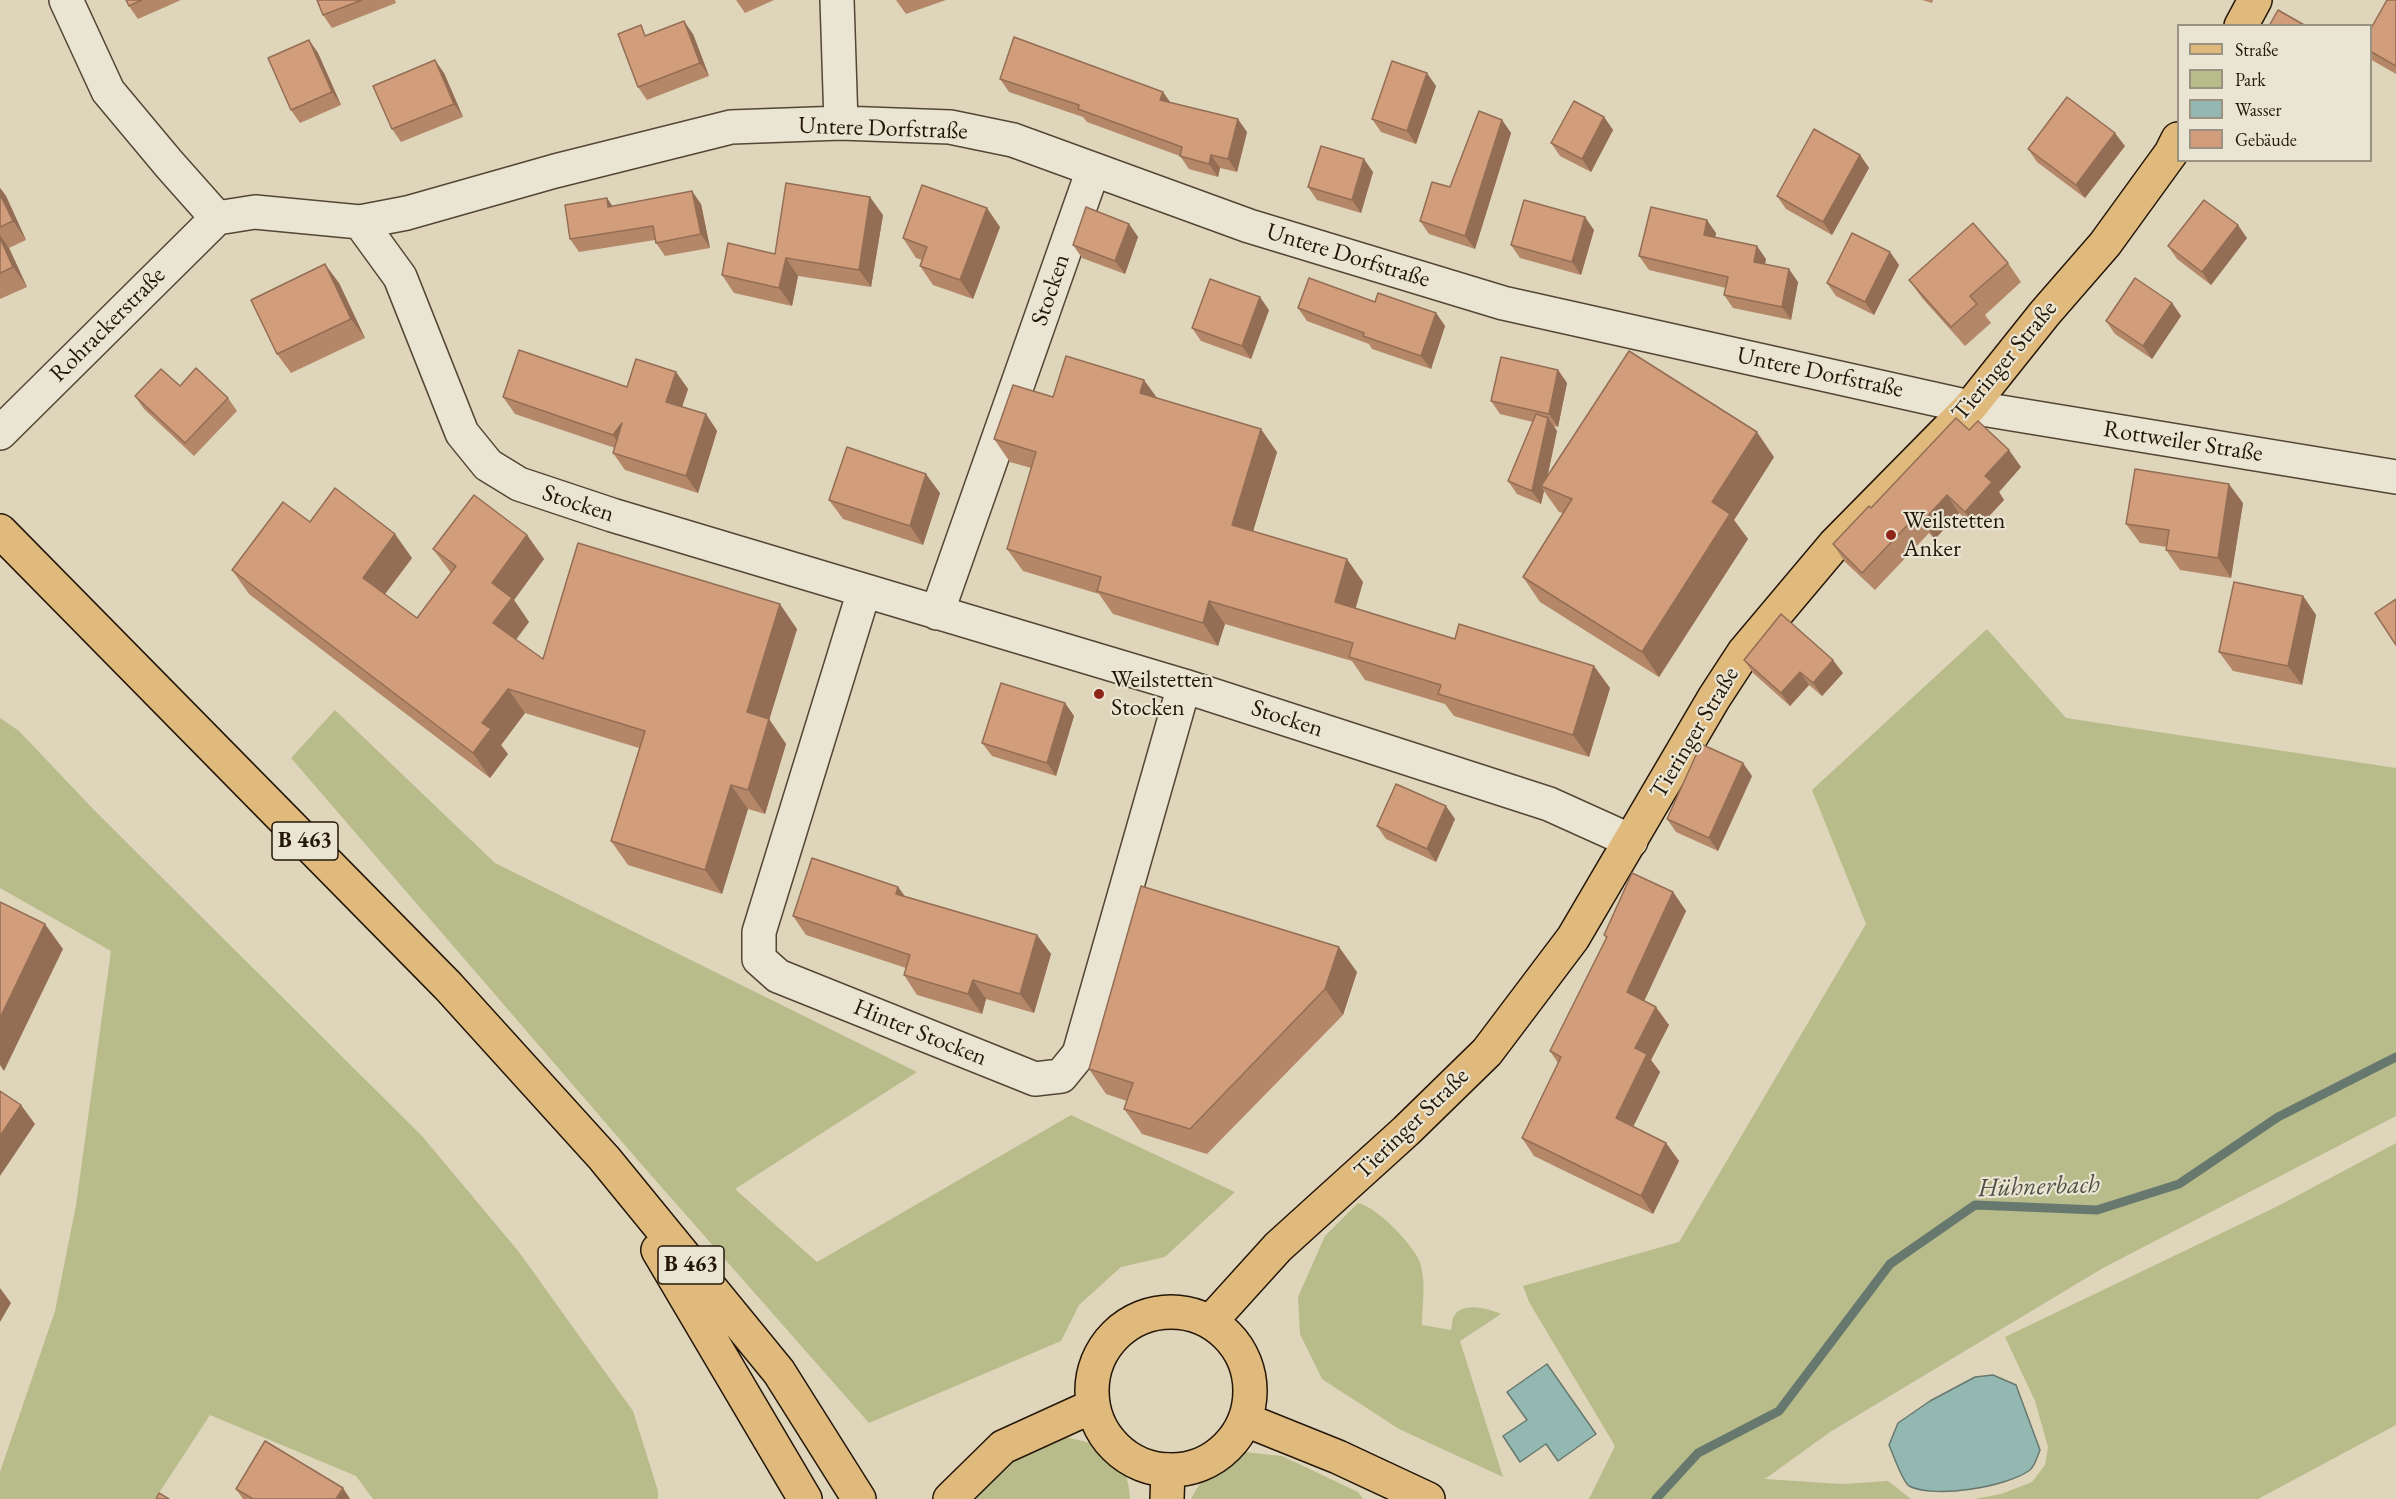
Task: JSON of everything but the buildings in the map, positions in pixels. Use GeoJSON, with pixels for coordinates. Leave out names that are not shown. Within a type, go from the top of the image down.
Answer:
{"type":"FeatureCollection","features":[{"type":"Feature","properties":{"kind":"main road"},"geometry":{"type":"LineString","coordinates":[[2242,24],[2255,0]]}},
{"type":"Feature","properties":{"kind":"main road","name":"Tieringer Straße"},"geometry":{"type":"LineString","coordinates":[[1211,1321],[1278,1247],[1406,1131],[1487,1052],[1573,938],[1714,698],[1744,652],[1834,545],[1970,407],[2045,313],[2105,244],[2177,141]]}},
{"type":"Feature","properties":{"kind":"main road","name":"B 463"},"geometry":{"type":"LineString","coordinates":[[0,531],[448,986],[604,1158],[779,1372],[855,1492]]}},
{"type":"Feature","properties":{"kind":"main road","name":"B 463"},"geometry":{"type":"LineString","coordinates":[[604,1158],[805,1499]]}},
{"type":"Feature","properties":{"kind":"main road"},"geometry":{"type":"LineString","coordinates":[[1161,1311],[1186,1312],[1211,1321],[1229,1335],[1242,1354],[1250,1375],[1251,1398],[1246,1420],[1233,1441],[1215,1458],[1193,1467],[1168,1485],[1119,1451],[1102,1431],[1093,1406],[1092,1380],[1099,1355],[1114,1334],[1136,1319],[1161,1311]]}},
{"type":"Feature","properties":{"kind":"main road"},"geometry":{"type":"LineString","coordinates":[[950,1499],[1004,1447],[1093,1406]]}},
{"type":"Feature","properties":{"kind":"main road"},"geometry":{"type":"LineString","coordinates":[[1246,1420],[1338,1457],[1428,1499]]}},
{"type":"Feature","properties":{"kind":"street"},"geometry":{"type":"LineString","coordinates":[[66,0],[108,91],[217,218]]}},
{"type":"Feature","properties":{"kind":"street"},"geometry":{"type":"LineString","coordinates":[[837,0],[841,123]]}},
{"type":"Feature","properties":{"kind":"street","name":"Untere Dorfstraße"},"geometry":{"type":"LineString","coordinates":[[217,218],[255,212],[360,222],[407,213],[555,171],[731,127],[841,123],[950,127],[1013,140],[1249,226],[1503,303],[1970,407]]}},
{"type":"Feature","properties":{"kind":"street","name":"Stocken"},"geometry":{"type":"LineString","coordinates":[[937,613],[1094,170]]}},
{"type":"Feature","properties":{"kind":"street","name":"Rohrackerstraße"},"geometry":{"type":"LineString","coordinates":[[0,433],[217,218]]}},
{"type":"Feature","properties":{"kind":"street","name":"Stocken"},"geometry":{"type":"LineString","coordinates":[[360,222],[400,277],[462,433],[488,465],[519,484],[864,591],[1184,686],[1549,804],[1631,841]]}},
{"type":"Feature","properties":{"kind":"street","name":"Rottweiler Straße"},"geometry":{"type":"LineString","coordinates":[[1970,407],[2396,477]]}},
{"type":"Feature","properties":{"kind":"street","name":"Hinter Stocken"},"geometry":{"type":"LineString","coordinates":[[864,591],[759,932],[759,959],[778,976],[1035,1079],[1061,1076],[1079,1054],[1184,686]]}},
{"type":"Feature","properties":{"kind":"green space"},"geometry":{"type":"Polygon","coordinates":[[[1987,629],[2066,718],[2396,768],[2396,1116],[2103,1268],[1830,1432],[1765,1479],[1842,1484],[1888,1481],[1911,1499],[1589,1499],[1615,1446],[1529,1302],[1523,1286],[1679,1242],[1866,924],[1812,790],[1987,629]]]}},
{"type":"Feature","properties":{"kind":"green space"},"geometry":{"type":"Polygon","coordinates":[[[335,710],[495,863],[917,1072],[735,1189],[817,1262],[1071,1115],[1235,1192],[1165,1257],[1121,1267],[1079,1305],[1061,1341],[869,1423],[642,1165],[291,758],[335,710]]]}},
{"type":"Feature","properties":{"kind":"green space"},"geometry":{"type":"Polygon","coordinates":[[[0,718],[19,731],[95,811],[422,1136],[519,1252],[633,1411],[658,1491],[658,1499],[373,1499],[356,1476],[210,1415],[155,1499],[0,1499],[0,1472],[55,1311],[76,1205],[111,951],[0,888],[0,718]]]}},
{"type":"Feature","properties":{"kind":"green space"},"geometry":{"type":"Polygon","coordinates":[[[2396,1143],[2396,1425],[2258,1499],[1974,1499],[2001,1494],[2032,1482],[2045,1465],[2048,1447],[2035,1401],[2005,1337],[2278,1206],[2396,1143]]]}},
{"type":"Feature","properties":{"kind":"green space"},"geometry":{"type":"Polygon","coordinates":[[[1358,1203],[1384,1218],[1409,1244],[1419,1260],[1423,1284],[1422,1325],[1451,1330],[1452,1321],[1458,1311],[1470,1307],[1483,1308],[1501,1314],[1460,1341],[1503,1477],[1399,1429],[1322,1379],[1300,1334],[1298,1297],[1325,1236],[1358,1203]]]}},
{"type":"Feature","properties":{"kind":"green space"},"geometry":{"type":"Polygon","coordinates":[[[1064,1437],[1090,1443],[1110,1454],[1124,1472],[1130,1499],[976,1499],[1014,1459],[1048,1441],[1064,1437]]]}},
{"type":"Feature","properties":{"kind":"green space"},"geometry":{"type":"Polygon","coordinates":[[[1244,1452],[1282,1456],[1358,1492],[1363,1499],[1191,1499],[1206,1476],[1227,1460],[1244,1452]]]}},
{"type":"Feature","properties":{"kind":"water"},"geometry":{"type":"Polygon","coordinates":[[[1547,1364],[1596,1434],[1558,1461],[1546,1444],[1520,1462],[1503,1436],[1527,1420],[1507,1392],[1547,1364]]]}},
{"type":"Feature","properties":{"kind":"water"},"geometry":{"type":"Polygon","coordinates":[[[1993,1375],[2016,1385],[2040,1450],[2032,1468],[2005,1482],[1970,1489],[1935,1491],[1920,1490],[1909,1486],[1889,1445],[1898,1423],[1930,1401],[1975,1377],[1993,1375]]]}},
{"type":"Feature","properties":{"kind":"waterway","name":"Hühnerbach"},"geometry":{"type":"LineString","coordinates":[[1656,1499],[1698,1453],[1779,1411],[1890,1264],[1975,1205],[2097,1210],[2179,1184],[2278,1117],[2396,1057]]}},
{"type":"Feature","properties":{"kind":"place","name":"Weilstetten Anker"},"geometry":{"type":"Point","coordinates":[1891,535]}},
{"type":"Feature","properties":{"kind":"place","name":"Weilstetten Stocken"},"geometry":{"type":"Point","coordinates":[1099,694]}}]}
